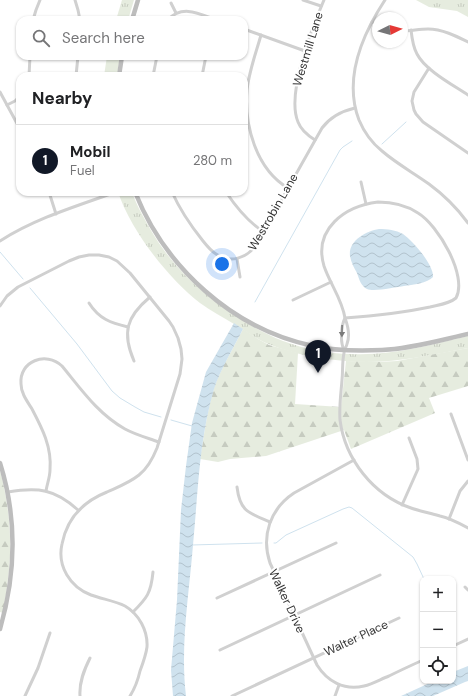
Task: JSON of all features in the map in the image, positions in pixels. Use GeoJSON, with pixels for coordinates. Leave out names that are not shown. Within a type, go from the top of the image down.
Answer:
{"type":"FeatureCollection","features":[{"type":"Feature","properties":{"kind":"street"},"geometry":{"type":"LineString","coordinates":[[34,16],[40,0]]}},
{"type":"Feature","properties":{"kind":"street"},"geometry":{"type":"LineString","coordinates":[[75,0],[79,16]]}},
{"type":"Feature","properties":{"kind":"street"},"geometry":{"type":"LineString","coordinates":[[133,16],[138,0]]}},
{"type":"Feature","properties":{"kind":"street"},"geometry":{"type":"LineString","coordinates":[[303,0],[321,6]]}},
{"type":"Feature","properties":{"kind":"street","name":"Westmill Lane"},"geometry":{"type":"LineString","coordinates":[[315,140],[308,136],[297,121],[294,101],[305,51],[324,0]]}},
{"type":"Feature","properties":{"kind":"street"},"geometry":{"type":"LineString","coordinates":[[378,12],[385,0]]}},
{"type":"Feature","properties":{"kind":"street"},"geometry":{"type":"LineString","coordinates":[[171,3],[176,13]]}},
{"type":"Feature","properties":{"kind":"street"},"geometry":{"type":"LineString","coordinates":[[173,16],[176,13],[191,11],[205,16]]}},
{"type":"Feature","properties":{"kind":"street"},"geometry":{"type":"LineString","coordinates":[[372,22],[361,47],[354,69],[352,87],[355,108],[364,131],[378,148],[392,160],[439,192],[455,207],[468,223]]}},
{"type":"Feature","properties":{"kind":"street"},"geometry":{"type":"LineString","coordinates":[[408,30],[437,30],[447,32],[468,42]]}},
{"type":"Feature","properties":{"kind":"street"},"geometry":{"type":"LineString","coordinates":[[411,30],[417,55],[422,62],[468,95]]}},
{"type":"Feature","properties":{"kind":"street"},"geometry":{"type":"LineString","coordinates":[[248,31],[305,51]]}},
{"type":"Feature","properties":{"kind":"street"},"geometry":{"type":"LineString","coordinates":[[248,89],[252,64],[261,35]]}},
{"type":"Feature","properties":{"kind":"street"},"geometry":{"type":"LineString","coordinates":[[29,72],[30,60]]}},
{"type":"Feature","properties":{"kind":"street"},"geometry":{"type":"LineString","coordinates":[[76,72],[78,60]]}},
{"type":"Feature","properties":{"kind":"street"},"geometry":{"type":"LineString","coordinates":[[120,72],[121,60]]}},
{"type":"Feature","properties":{"kind":"street"},"geometry":{"type":"LineString","coordinates":[[155,72],[156,60]]}},
{"type":"Feature","properties":{"kind":"street"},"geometry":{"type":"LineString","coordinates":[[203,72],[205,60]]}},
{"type":"Feature","properties":{"kind":"street"},"geometry":{"type":"LineString","coordinates":[[429,68],[414,92],[412,101],[414,110],[423,122],[468,153]]}},
{"type":"Feature","properties":{"kind":"street"},"geometry":{"type":"LineString","coordinates":[[0,92],[16,122]]}},
{"type":"Feature","properties":{"kind":"street"},"geometry":{"type":"LineString","coordinates":[[7,105],[16,100]]}},
{"type":"Feature","properties":{"kind":"street","name":"Westrobin Lane"},"geometry":{"type":"LineString","coordinates":[[174,196],[197,233],[217,255],[229,259],[244,257],[252,251],[258,242],[322,128],[331,118],[342,112],[355,108]]}},
{"type":"Feature","properties":{"kind":"street"},"geometry":{"type":"LineString","coordinates":[[248,116],[254,143],[263,162],[276,179],[288,188]]}},
{"type":"Feature","properties":{"kind":"street"},"geometry":{"type":"LineString","coordinates":[[361,182],[366,204]]}},
{"type":"Feature","properties":{"kind":"street"},"geometry":{"type":"LineString","coordinates":[[50,196],[56,214]]}},
{"type":"Feature","properties":{"kind":"street"},"geometry":{"type":"LineString","coordinates":[[0,241],[24,227],[105,196]]}},
{"type":"Feature","properties":{"kind":"street"},"geometry":{"type":"LineString","coordinates":[[137,196],[149,223],[169,254],[188,276],[214,299],[246,320],[276,335],[313,346],[326,348],[344,350],[383,350],[395,349],[468,334]]}},
{"type":"Feature","properties":{"kind":"street"},"geometry":{"type":"LineString","coordinates":[[229,196],[245,216],[257,228],[264,232]]}},
{"type":"Feature","properties":{"kind":"street"},"geometry":{"type":"LineString","coordinates":[[345,318],[396,313],[446,303],[455,299],[462,286],[461,272],[454,255],[444,240],[426,219],[414,211],[389,202],[366,204],[356,207],[341,215],[331,225],[326,235],[323,245],[325,267],[340,300],[345,318],[348,325],[347,343],[344,350],[340,416],[345,440],[354,460],[375,486],[390,498],[402,504],[449,519],[468,528]]}},
{"type":"Feature","properties":{"kind":"street"},"geometry":{"type":"LineString","coordinates":[[0,306],[10,293],[21,285],[69,261],[89,255],[104,256],[117,261],[130,272],[170,321],[178,338],[182,354],[180,374],[153,459],[139,475],[125,484],[96,496],[78,510],[69,523],[62,545],[61,560],[66,574],[72,582],[82,591],[92,596],[122,605],[133,612],[144,628],[147,645],[145,657],[138,680],[130,696]]}},
{"type":"Feature","properties":{"kind":"street"},"geometry":{"type":"LineString","coordinates":[[237,259],[240,277]]}},
{"type":"Feature","properties":{"kind":"street"},"geometry":{"type":"LineString","coordinates":[[293,300],[331,282]]}},
{"type":"Feature","properties":{"kind":"street"},"geometry":{"type":"LineString","coordinates":[[134,361],[128,346],[128,327],[135,312],[150,297]]}},
{"type":"Feature","properties":{"kind":"street"},"geometry":{"type":"LineString","coordinates":[[89,303],[104,319],[112,323],[128,327]]}},
{"type":"Feature","properties":{"kind":"street"},"geometry":{"type":"LineString","coordinates":[[344,350],[342,344],[342,326],[345,318]]}},
{"type":"Feature","properties":{"kind":"street"},"geometry":{"type":"LineString","coordinates":[[46,491],[50,468],[49,447],[44,433],[23,393],[20,383],[24,369],[34,361],[47,358],[58,362],[96,406],[110,419],[132,432],[159,442]]}},
{"type":"Feature","properties":{"kind":"street"},"geometry":{"type":"LineString","coordinates":[[450,414],[468,460]]}},
{"type":"Feature","properties":{"kind":"street"},"geometry":{"type":"LineString","coordinates":[[402,504],[418,469],[417,459],[409,438]]}},
{"type":"Feature","properties":{"kind":"street","name":"Walker Drive"},"geometry":{"type":"LineString","coordinates":[[354,460],[287,498],[278,508],[270,522],[267,536],[266,550],[270,563],[319,669],[330,680],[340,685],[356,687],[368,685],[420,661]]}},
{"type":"Feature","properties":{"kind":"street"},"geometry":{"type":"LineString","coordinates":[[0,463],[8,492],[12,533],[12,568],[7,600],[0,629]]}},
{"type":"Feature","properties":{"kind":"street"},"geometry":{"type":"LineString","coordinates":[[449,519],[460,491],[468,481]]}},
{"type":"Feature","properties":{"kind":"street"},"geometry":{"type":"LineString","coordinates":[[237,487],[240,502],[244,509],[253,515],[270,522]]}},
{"type":"Feature","properties":{"kind":"street"},"geometry":{"type":"LineString","coordinates":[[8,492],[27,489],[46,491],[61,497],[78,510]]}},
{"type":"Feature","properties":{"kind":"street"},"geometry":{"type":"LineString","coordinates":[[217,598],[336,543]]}},
{"type":"Feature","properties":{"kind":"street"},"geometry":{"type":"LineString","coordinates":[[133,612],[148,595],[153,572]]}},
{"type":"Feature","properties":{"kind":"street"},"geometry":{"type":"LineString","coordinates":[[220,650],[380,575]]}},
{"type":"Feature","properties":{"kind":"street"},"geometry":{"type":"LineString","coordinates":[[465,587],[468,590]]}},
{"type":"Feature","properties":{"kind":"street","name":"Walter Place"},"geometry":{"type":"LineString","coordinates":[[232,696],[399,618]]}},
{"type":"Feature","properties":{"kind":"street"},"geometry":{"type":"LineString","coordinates":[[25,696],[38,668],[50,633]]}},
{"type":"Feature","properties":{"kind":"street"},"geometry":{"type":"LineString","coordinates":[[456,645],[468,639]]}},
{"type":"Feature","properties":{"kind":"street"},"geometry":{"type":"LineString","coordinates":[[80,696],[82,676],[90,658]]}},
{"type":"Feature","properties":{"kind":"street"},"geometry":{"type":"LineString","coordinates":[[335,696],[340,685]]}},
{"type":"Feature","properties":{"kind":"green space"},"geometry":{"type":"Polygon","coordinates":[[[122,0],[134,0],[129,16],[117,16],[122,0]]]}},
{"type":"Feature","properties":{"kind":"green space"},"geometry":{"type":"Polygon","coordinates":[[[416,0],[468,0],[468,17],[457,11],[429,7],[416,0]]]}},
{"type":"Feature","properties":{"kind":"green space"},"geometry":{"type":"Polygon","coordinates":[[[106,60],[119,60],[118,72],[105,72],[106,60]]]}},
{"type":"Feature","properties":{"kind":"green space"},"geometry":{"type":"Polygon","coordinates":[[[120,196],[134,196],[158,242],[179,269],[191,281],[231,313],[278,339],[291,344],[325,352],[366,354],[396,352],[468,336],[468,348],[392,361],[361,362],[307,356],[266,343],[204,306],[188,293],[152,253],[141,238],[120,196]]]}},
{"type":"Feature","properties":{"kind":"green space"},"geometry":{"type":"Polygon","coordinates":[[[243,329],[269,345],[298,353],[295,404],[341,407],[346,361],[397,361],[468,348],[468,386],[429,398],[435,413],[351,449],[344,430],[266,456],[230,459],[218,462],[200,459],[214,388],[243,329]]]}},
{"type":"Feature","properties":{"kind":"green space"},"geometry":{"type":"Polygon","coordinates":[[[0,471],[7,503],[10,536],[9,571],[3,613],[0,612],[0,471]]]}},
{"type":"Feature","properties":{"kind":"water"},"geometry":{"type":"Polygon","coordinates":[[[379,229],[397,232],[407,237],[427,260],[433,277],[424,282],[411,285],[375,290],[365,288],[360,282],[352,263],[350,251],[355,241],[364,234],[379,229]]]}},
{"type":"Feature","properties":{"kind":"water"},"geometry":{"type":"Polygon","coordinates":[[[234,323],[243,329],[223,366],[214,389],[202,447],[186,620],[184,677],[186,696],[173,696],[171,670],[177,600],[181,510],[192,423],[206,372],[234,323]]]}},
{"type":"Feature","properties":{"kind":"water"},"geometry":{"type":"Polygon","coordinates":[[[468,666],[468,681],[433,696],[401,696],[427,684],[456,684],[456,671],[468,666]]]}},
{"type":"Feature","properties":{"kind":"waterway"},"geometry":{"type":"LineString","coordinates":[[382,144],[406,122]]}},
{"type":"Feature","properties":{"kind":"waterway"},"geometry":{"type":"LineString","coordinates":[[255,302],[340,150],[352,141]]}},
{"type":"Feature","properties":{"kind":"waterway"},"geometry":{"type":"LineString","coordinates":[[0,252],[23,279]]}},
{"type":"Feature","properties":{"kind":"waterway"},"geometry":{"type":"LineString","coordinates":[[30,288],[77,344],[112,391],[120,398],[144,412],[161,417]]}},
{"type":"Feature","properties":{"kind":"waterway"},"geometry":{"type":"LineString","coordinates":[[171,420],[192,426]]}},
{"type":"Feature","properties":{"kind":"waterway"},"geometry":{"type":"LineString","coordinates":[[274,543],[286,535],[349,507],[413,557],[423,576]]}},
{"type":"Feature","properties":{"kind":"waterway"},"geometry":{"type":"LineString","coordinates":[[192,545],[262,543]]}},
{"type":"Feature","properties":{"kind":"place","name":"Mobil"},"geometry":{"type":"Point","coordinates":[318,373]}}]}
